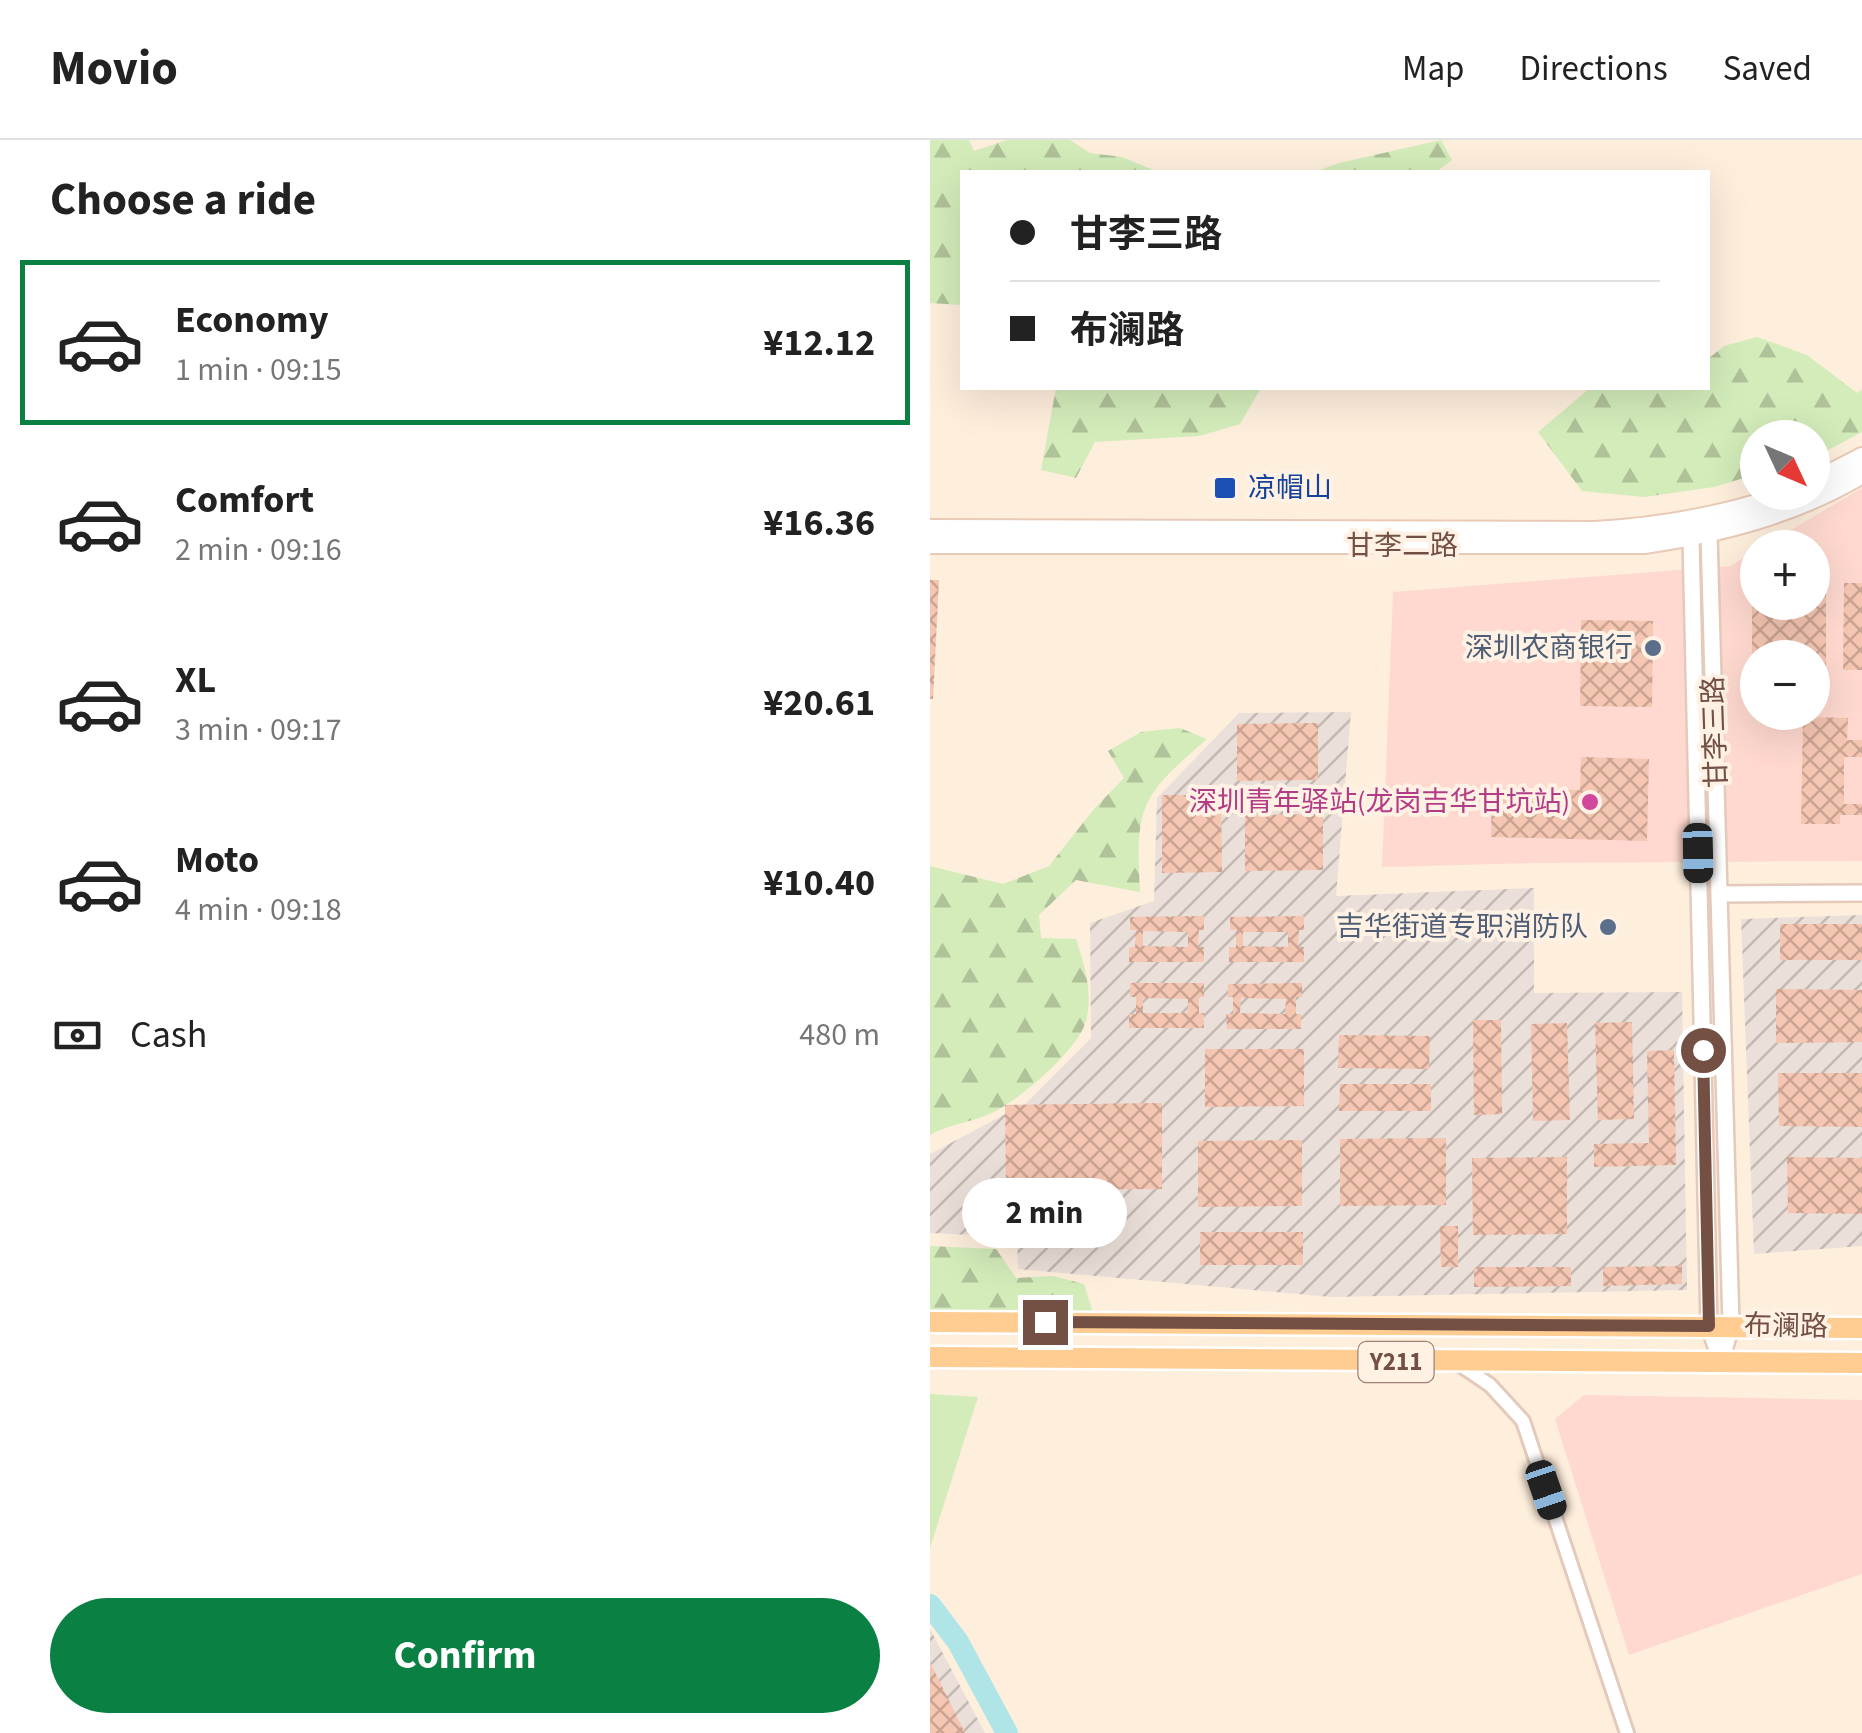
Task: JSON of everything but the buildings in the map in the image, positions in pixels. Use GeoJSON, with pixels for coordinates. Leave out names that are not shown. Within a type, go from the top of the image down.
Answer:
{"type":"FeatureCollection","features":[{"type":"Feature","properties":{"kind":"main road"},"geometry":{"type":"LineString","coordinates":[[1830,474],[1862,457]]}},
{"type":"Feature","properties":{"kind":"main road","name":"甘李二路"},"geometry":{"type":"LineString","coordinates":[[930,544],[1594,546],[1700,531],[1802,504],[1862,474]]}},
{"type":"Feature","properties":{"kind":"main road","name":"甘李二路"},"geometry":{"type":"LineString","coordinates":[[930,529],[1700,531],[1750,510]]}},
{"type":"Feature","properties":{"kind":"main road","name":"布澜路"},"geometry":{"type":"LineString","coordinates":[[930,1322],[1862,1328]]}},
{"type":"Feature","properties":{"kind":"main road","name":"布澜路"},"geometry":{"type":"LineString","coordinates":[[930,1357],[1862,1362]]}},
{"type":"Feature","properties":{"kind":"street","name":"甘李三路"},"geometry":{"type":"LineString","coordinates":[[1700,531],[1731,1325],[1721,1362]]}},
{"type":"Feature","properties":{"kind":"street","name":"甘李三路"},"geometry":{"type":"LineString","coordinates":[[1700,531],[1709,1326],[1721,1362]]}},
{"type":"Feature","properties":{"kind":"street"},"geometry":{"type":"LineString","coordinates":[[1722,894],[1862,894]]}},
{"type":"Feature","properties":{"kind":"street"},"geometry":{"type":"LineString","coordinates":[[1456,1362],[1490,1385],[1523,1421],[1627,1733]]}},
{"type":"Feature","properties":{"kind":"shaded area"},"geometry":{"type":"Polygon","coordinates":[[[1862,488],[1862,861],[1382,867],[1393,592],[1730,566],[1740,560],[1740,620],[1830,620],[1830,530],[1791,530],[1862,488]]]}},
{"type":"Feature","properties":{"kind":"shaded area"},"geometry":{"type":"Polygon","coordinates":[[[1351,712],[1336,896],[1534,888],[1534,993],[1682,992],[1687,1290],[1331,1297],[1018,1269],[1017,1237],[930,1233],[930,1154],[1026,1103],[1091,1038],[1090,923],[1154,901],[1157,798],[1239,713],[1351,712]]]}},
{"type":"Feature","properties":{"kind":"shaded area"},"geometry":{"type":"Polygon","coordinates":[[[1862,915],[1862,1246],[1754,1254],[1741,919],[1862,915]]]}},
{"type":"Feature","properties":{"kind":"shaded area"},"geometry":{"type":"Polygon","coordinates":[[[1584,1395],[1862,1400],[1862,1574],[1629,1655],[1555,1419],[1584,1395]]]}},
{"type":"Feature","properties":{"kind":"shaded area"},"geometry":{"type":"Polygon","coordinates":[[[930,1629],[985,1733],[930,1733],[930,1629]]]}},
{"type":"Feature","properties":{"kind":"green space"},"geometry":{"type":"Polygon","coordinates":[[[930,140],[969,140],[974,151],[1007,140],[1070,140],[1090,153],[1122,157],[1153,170],[960,170],[960,305],[930,303],[930,140]]]}},
{"type":"Feature","properties":{"kind":"green space"},"geometry":{"type":"Polygon","coordinates":[[[1441,140],[1452,160],[1439,170],[1320,170],[1441,140]]]}},
{"type":"Feature","properties":{"kind":"green space"},"geometry":{"type":"Polygon","coordinates":[[[1757,337],[1807,355],[1857,393],[1862,389],[1862,432],[1830,449],[1830,420],[1740,420],[1740,479],[1644,497],[1582,491],[1538,432],[1588,390],[1710,390],[1710,357],[1724,346],[1757,337]]]}},
{"type":"Feature","properties":{"kind":"green space"},"geometry":{"type":"Polygon","coordinates":[[[1056,390],[1260,390],[1240,424],[1199,436],[1095,442],[1076,478],[1041,470],[1056,390]]]}},
{"type":"Feature","properties":{"kind":"green space"},"geometry":{"type":"Polygon","coordinates":[[[1180,728],[1207,739],[1168,775],[1147,804],[1139,839],[1140,892],[1076,880],[1039,915],[1041,938],[1076,939],[1088,992],[1088,1013],[1080,1035],[1046,1073],[1007,1105],[930,1135],[930,866],[1003,884],[1049,866],[1124,778],[1108,751],[1141,732],[1180,728]]]}},
{"type":"Feature","properties":{"kind":"green space"},"geometry":{"type":"Polygon","coordinates":[[[930,1246],[996,1249],[1016,1278],[1053,1276],[1084,1284],[1094,1316],[930,1315],[930,1246]]]}},
{"type":"Feature","properties":{"kind":"green space"},"geometry":{"type":"Polygon","coordinates":[[[930,1394],[978,1397],[930,1548],[930,1394]]]}},
{"type":"Feature","properties":{"kind":"waterway"},"geometry":{"type":"LineString","coordinates":[[930,1605],[958,1642],[1007,1733]]}},
{"type":"Feature","properties":{"kind":"place","name":"凉帽山"},"geometry":{"type":"Point","coordinates":[1225,488]}},
{"type":"Feature","properties":{"kind":"place","name":"深圳农商银行"},"geometry":{"type":"Point","coordinates":[1653,648]}},
{"type":"Feature","properties":{"kind":"place","name":"深圳青年驿站(龙岗吉华甘坑站)"},"geometry":{"type":"Point","coordinates":[1590,802]}},
{"type":"Feature","properties":{"kind":"place","name":"吉华街道专职消防队"},"geometry":{"type":"Point","coordinates":[1608,927]}},
{"type":"Feature","properties":{"kind":"route"},"geometry":{"type":"LineString","coordinates":[[1045,1322],[1709,1326],[1703,1050]]}}]}
